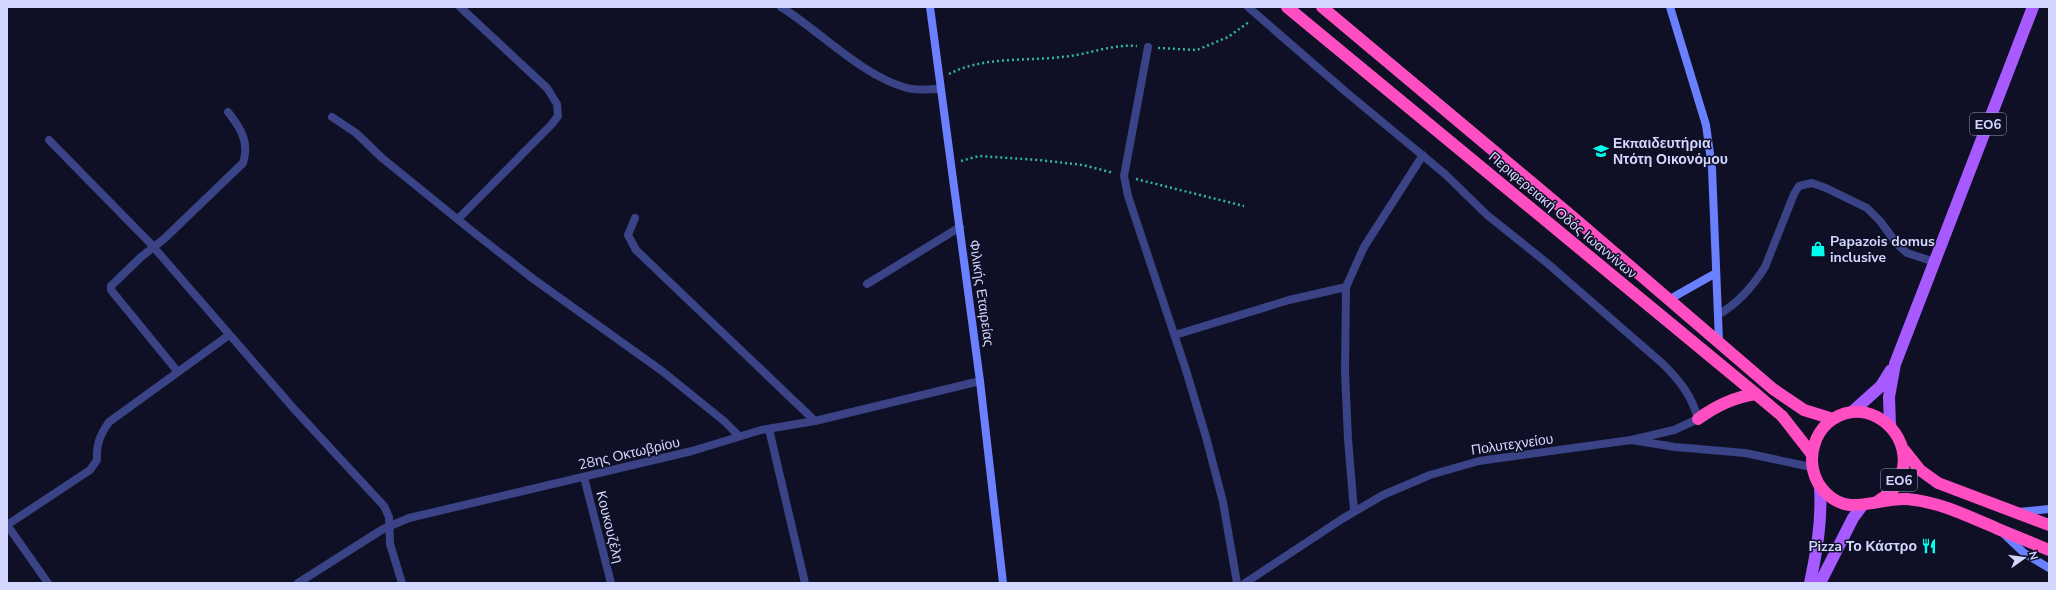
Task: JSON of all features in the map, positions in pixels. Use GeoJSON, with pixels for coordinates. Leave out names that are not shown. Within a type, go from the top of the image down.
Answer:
{"type":"FeatureCollection","features":[{"type":"Feature","properties":{"kind":"highway","name":"Περιφερειακή Οδός Ιωαννίνων"},"geometry":{"type":"LineString","coordinates":[[1288,7],[1782,416],[1811,453]]}},
{"type":"Feature","properties":{"kind":"highway","name":"Περιφερειακή Οδός Ιωαννίνων"},"geometry":{"type":"LineString","coordinates":[[1322,7],[1670,299],[1789,401],[1804,410],[1833,419]]}},
{"type":"Feature","properties":{"kind":"highway"},"geometry":{"type":"LineString","coordinates":[[1698,419],[1727,401],[1742,396],[1756,394]]}},
{"type":"Feature","properties":{"kind":"highway","name":"ΕΟ6"},"geometry":{"type":"LineString","coordinates":[[1852,412],[1872,415],[1890,425],[1899,437],[1904,450],[1904,466],[1899,480],[1891,492],[1878,501],[1862,506],[1846,505],[1836,500],[1820,487],[1812,467],[1811,453],[1815,440],[1822,428],[1833,419],[1852,412]]}},
{"type":"Feature","properties":{"kind":"highway"},"geometry":{"type":"LineString","coordinates":[[1904,450],[1920,470],[1938,483],[2049,525]]}},
{"type":"Feature","properties":{"kind":"highway"},"geometry":{"type":"LineString","coordinates":[[1878,501],[1905,499],[1931,502],[1963,513],[2049,550]]}},
{"type":"Feature","properties":{"kind":"main road","name":"ΕΟ6"},"geometry":{"type":"LineString","coordinates":[[1852,412],[1881,386],[1895,364],[2033,7]]}},
{"type":"Feature","properties":{"kind":"main road","name":"ΕΟ6"},"geometry":{"type":"LineString","coordinates":[[1890,425],[1889,397],[1895,364]]}},
{"type":"Feature","properties":{"kind":"main road","name":"ΕΟ6"},"geometry":{"type":"LineString","coordinates":[[1810,583],[1820,534],[1822,510],[1820,487]]}},
{"type":"Feature","properties":{"kind":"main road"},"geometry":{"type":"LineString","coordinates":[[1820,583],[1853,518],[1862,506]]}},
{"type":"Feature","properties":{"kind":"street"},"geometry":{"type":"LineString","coordinates":[[458,219],[552,124],[558,116],[557,104],[547,88],[460,7]]}},
{"type":"Feature","properties":{"kind":"street"},"geometry":{"type":"LineString","coordinates":[[781,7],[855,61],[891,82],[908,88],[940,89]]}},
{"type":"Feature","properties":{"kind":"street","name":"Φιλικής Εταιρείας"},"geometry":{"type":"LineString","coordinates":[[930,7],[980,381],[1003,583]]}},
{"type":"Feature","properties":{"kind":"street"},"geometry":{"type":"LineString","coordinates":[[1248,7],[1346,92],[1423,155],[1462,190],[1487,216],[1547,264],[1663,364],[1680,381],[1690,396],[1698,419],[1674,430],[1631,440]]}},
{"type":"Feature","properties":{"kind":"street"},"geometry":{"type":"LineString","coordinates":[[1670,7],[1706,125],[1712,168],[1716,273],[1720,314],[1719,341]]}},
{"type":"Feature","properties":{"kind":"street"},"geometry":{"type":"LineString","coordinates":[[1148,47],[1124,176],[1128,196],[1175,335],[1206,437],[1223,502],[1237,583]]}},
{"type":"Feature","properties":{"kind":"street"},"geometry":{"type":"LineString","coordinates":[[178,372],[111,290],[115,283],[242,163],[245,153],[243,134],[228,112]]}},
{"type":"Feature","properties":{"kind":"street"},"geometry":{"type":"LineString","coordinates":[[332,117],[356,133],[382,158],[532,278],[662,371],[724,421],[739,436]]}},
{"type":"Feature","properties":{"kind":"street"},"geometry":{"type":"LineString","coordinates":[[49,140],[154,247],[295,410],[380,501],[387,512],[390,525],[390,544],[402,583]]}},
{"type":"Feature","properties":{"kind":"street"},"geometry":{"type":"LineString","coordinates":[[1354,511],[1348,432],[1346,287],[1364,247],[1423,155]]}},
{"type":"Feature","properties":{"kind":"street"},"geometry":{"type":"LineString","coordinates":[[1720,314],[1739,301],[1760,276],[1794,194],[1799,186],[1812,184],[1826,188],[1867,208],[1880,221],[1897,244],[1907,253],[1935,262]]}},
{"type":"Feature","properties":{"kind":"street"},"geometry":{"type":"LineString","coordinates":[[636,218],[628,236],[636,250],[815,421]]}},
{"type":"Feature","properties":{"kind":"street"},"geometry":{"type":"LineString","coordinates":[[867,284],[960,227]]}},
{"type":"Feature","properties":{"kind":"street"},"geometry":{"type":"LineString","coordinates":[[1670,299],[1716,273]]}},
{"type":"Feature","properties":{"kind":"street"},"geometry":{"type":"LineString","coordinates":[[1175,335],[1289,300],[1346,287]]}},
{"type":"Feature","properties":{"kind":"street"},"geometry":{"type":"LineString","coordinates":[[48,583],[7,525],[90,470],[97,460],[96,448],[100,435],[108,422],[229,335]]}},
{"type":"Feature","properties":{"kind":"street","name":"28ης Οκτωβρίου"},"geometry":{"type":"LineString","coordinates":[[298,583],[390,525],[409,518],[692,451],[739,436],[815,421],[980,381]]}},
{"type":"Feature","properties":{"kind":"street"},"geometry":{"type":"LineString","coordinates":[[769,429],[805,583]]}},
{"type":"Feature","properties":{"kind":"street","name":"Πολυτεχνείου"},"geometry":{"type":"LineString","coordinates":[[1245,583],[1354,511],[1401,486],[1478,461],[1631,440],[1669,446],[1745,452],[1812,467]]}},
{"type":"Feature","properties":{"kind":"street","name":"Κουκουζέλη"},"geometry":{"type":"LineString","coordinates":[[584,477],[611,583]]}},
{"type":"Feature","properties":{"kind":"street"},"geometry":{"type":"LineString","coordinates":[[2014,512],[2049,509]]}},
{"type":"Feature","properties":{"kind":"street"},"geometry":{"type":"LineString","coordinates":[[1998,529],[2024,553],[2049,568]]}},
{"type":"Feature","properties":{"kind":"path"},"geometry":{"type":"LineString","coordinates":[[939,79],[959,70],[995,60],[1037,60],[1070,56],[1124,46],[1197,50],[1228,37],[1257,15]]}},
{"type":"Feature","properties":{"kind":"path"},"geometry":{"type":"LineString","coordinates":[[950,163],[979,156],[1083,165],[1244,206]]}},
{"type":"Feature","properties":{"kind":"place","name":"Εκπαιδευτήρια Ντότη Οικονόμου"},"geometry":{"type":"Point","coordinates":[1601,151]}},
{"type":"Feature","properties":{"kind":"place","name":"Papazois domus inclusive"},"geometry":{"type":"Point","coordinates":[1818,249]}},
{"type":"Feature","properties":{"kind":"place","name":"Pizza Το Κάστρο"},"geometry":{"type":"Point","coordinates":[1929,546]}}]}
